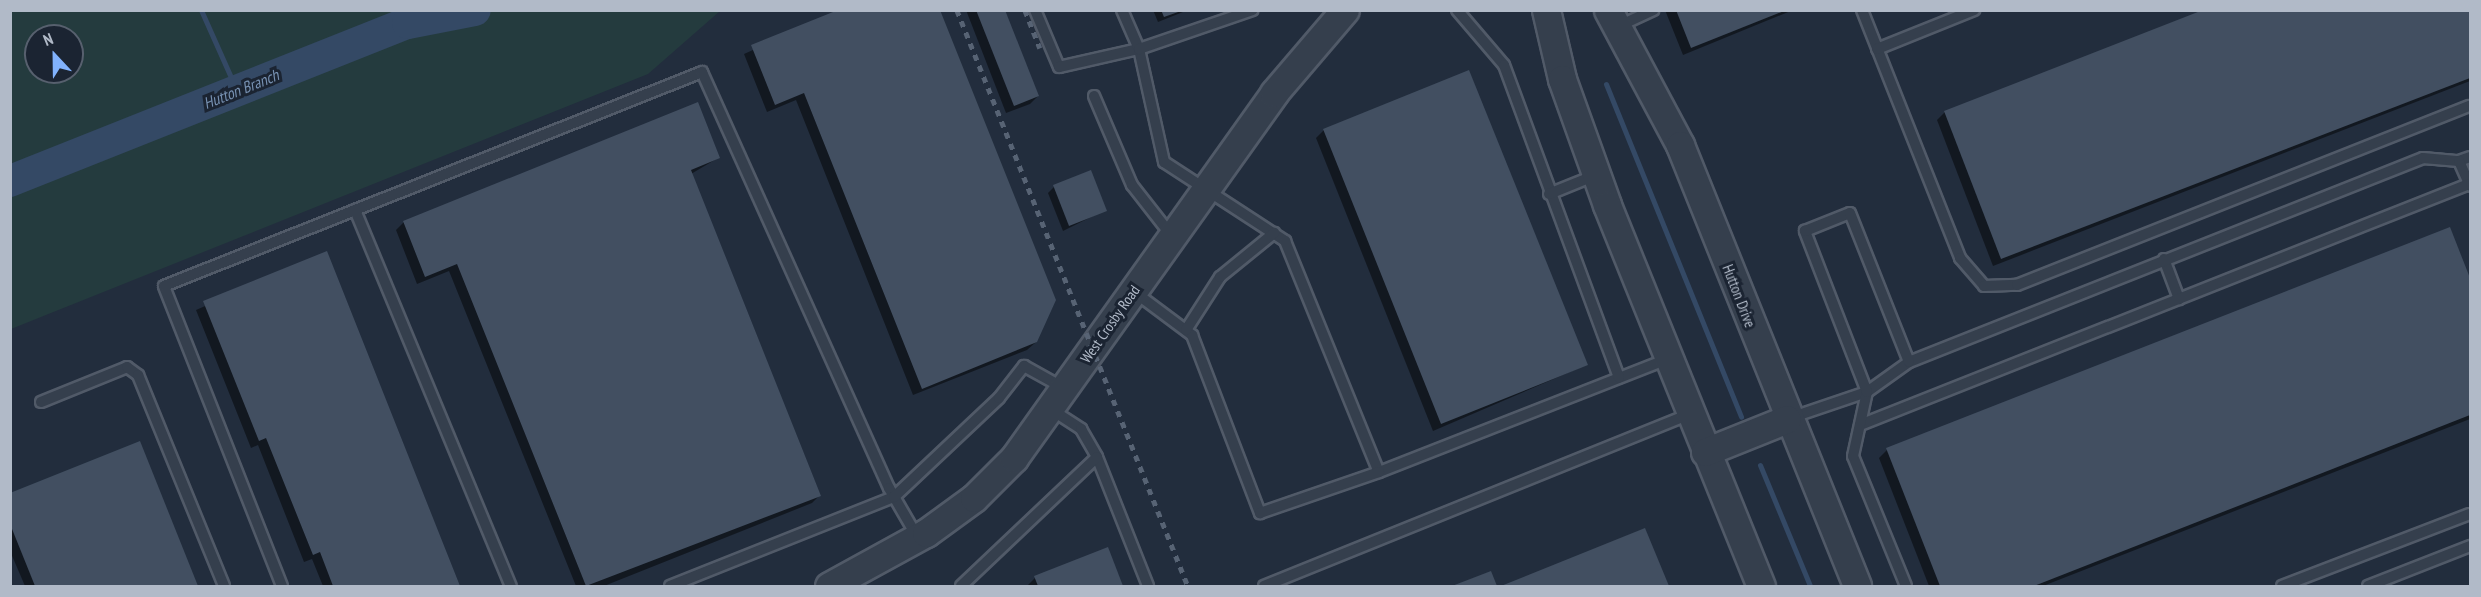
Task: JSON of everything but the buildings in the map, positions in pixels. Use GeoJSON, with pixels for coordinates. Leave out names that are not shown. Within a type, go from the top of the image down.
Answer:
{"type":"FeatureCollection","features":[{"type":"Feature","properties":{"kind":"street","name":"West Crosby Road"},"geometry":{"type":"LineString","coordinates":[[829,586],[918,538],[974,498],[1059,400],[1133,290],[1274,93],[1345,10]]}},
{"type":"Feature","properties":{"kind":"street"},"geometry":{"type":"LineString","coordinates":[[1546,10],[1562,79],[1596,175],[1705,452],[1761,586]]}},
{"type":"Feature","properties":{"kind":"street","name":"Hutton Drive"},"geometry":{"type":"LineString","coordinates":[[1613,18],[1680,145],[1787,419],[1857,586]]}},
{"type":"Feature","properties":{"kind":"street"},"geometry":{"type":"LineString","coordinates":[[1705,452],[1787,419]]}},
{"type":"Feature","properties":{"kind":"lane"},"geometry":{"type":"LineString","coordinates":[[1035,10],[1059,67],[1139,49],[1253,10]]}},
{"type":"Feature","properties":{"kind":"lane"},"geometry":{"type":"LineString","coordinates":[[1122,10],[1139,49],[1164,162],[1206,187],[1285,241],[1379,472]]}},
{"type":"Feature","properties":{"kind":"lane"},"geometry":{"type":"LineString","coordinates":[[1457,10],[1504,65],[1549,194],[1618,378]]}},
{"type":"Feature","properties":{"kind":"lane"},"geometry":{"type":"LineString","coordinates":[[1613,18],[1654,10]]}},
{"type":"Feature","properties":{"kind":"lane"},"geometry":{"type":"LineString","coordinates":[[1862,10],[1960,258],[1984,286],[2017,285],[2470,106]]}},
{"type":"Feature","properties":{"kind":"lane"},"geometry":{"type":"LineString","coordinates":[[1877,49],[1974,10]]}},
{"type":"Feature","properties":{"kind":"lane"},"geometry":{"type":"LineString","coordinates":[[282,586],[164,286],[702,72],[894,497],[918,538]]}},
{"type":"Feature","properties":{"kind":"lane"},"geometry":{"type":"LineString","coordinates":[[1094,96],[1138,195],[1172,235]]}},
{"type":"Feature","properties":{"kind":"lane"},"geometry":{"type":"LineString","coordinates":[[1787,419],[1867,392],[1909,362],[2423,158],[2459,161],[2470,157]]}},
{"type":"Feature","properties":{"kind":"lane"},"geometry":{"type":"LineString","coordinates":[[1860,425],[2470,185],[2459,161]]}},
{"type":"Feature","properties":{"kind":"lane"},"geometry":{"type":"LineString","coordinates":[[1549,194],[1596,175]]}},
{"type":"Feature","properties":{"kind":"lane"},"geometry":{"type":"LineString","coordinates":[[355,210],[511,586]]}},
{"type":"Feature","properties":{"kind":"lane"},"geometry":{"type":"LineString","coordinates":[[1906,586],[1853,456],[1867,392],[1804,231],[1850,213],[1909,362]]}},
{"type":"Feature","properties":{"kind":"lane"},"geometry":{"type":"LineString","coordinates":[[1186,330],[1220,277],[1274,233]]}},
{"type":"Feature","properties":{"kind":"lane"},"geometry":{"type":"LineString","coordinates":[[2164,260],[2179,299]]}},
{"type":"Feature","properties":{"kind":"lane"},"geometry":{"type":"LineString","coordinates":[[1133,290],[1186,330],[1260,513],[1379,472],[1668,359]]}},
{"type":"Feature","properties":{"kind":"lane"},"geometry":{"type":"LineString","coordinates":[[669,586],[894,497],[999,398],[1023,366],[1059,400],[1081,429],[1097,457],[1148,586]]}},
{"type":"Feature","properties":{"kind":"lane"},"geometry":{"type":"LineString","coordinates":[[41,402],[127,367],[138,375],[224,586]]}},
{"type":"Feature","properties":{"kind":"lane"},"geometry":{"type":"LineString","coordinates":[[1264,586],[1690,414]]}},
{"type":"Feature","properties":{"kind":"lane"},"geometry":{"type":"LineString","coordinates":[[961,586],[1097,457]]}},
{"type":"Feature","properties":{"kind":"lane"},"geometry":{"type":"LineString","coordinates":[[2282,586],[2470,514]]}},
{"type":"Feature","properties":{"kind":"lane"},"geometry":{"type":"LineString","coordinates":[[2368,586],[2470,546]]}},
{"type":"Feature","properties":{"kind":"green space"},"geometry":{"type":"Polygon","coordinates":[[[11,10],[720,10],[648,74],[11,329],[11,10]]]}},
{"type":"Feature","properties":{"kind":"waterway"},"geometry":{"type":"LineString","coordinates":[[201,10],[238,93]]}},
{"type":"Feature","properties":{"kind":"waterway","name":"Hutton Branch"},"geometry":{"type":"LineString","coordinates":[[10,181],[408,23],[475,10]]}},
{"type":"Feature","properties":{"kind":"waterway"},"geometry":{"type":"LineString","coordinates":[[1606,84],[1741,417]]}},
{"type":"Feature","properties":{"kind":"waterway"},"geometry":{"type":"LineString","coordinates":[[1760,465],[1810,586]]}},
{"type":"Feature","properties":{"kind":"railway"},"geometry":{"type":"LineString","coordinates":[[957,10],[1188,586]]}},
{"type":"Feature","properties":{"kind":"railway"},"geometry":{"type":"LineString","coordinates":[[1025,10],[1040,48]]}}]}
